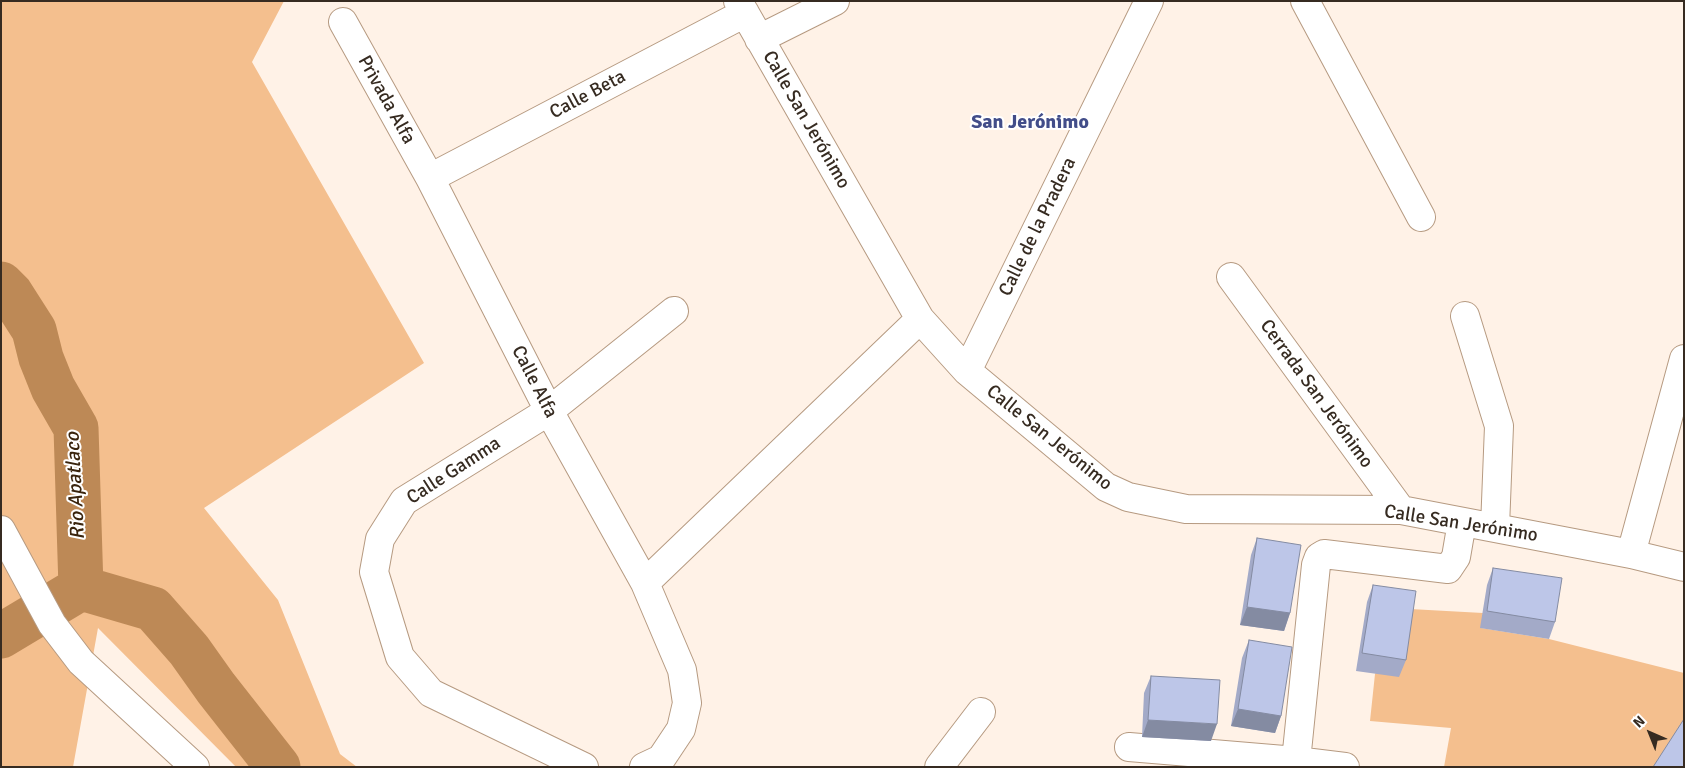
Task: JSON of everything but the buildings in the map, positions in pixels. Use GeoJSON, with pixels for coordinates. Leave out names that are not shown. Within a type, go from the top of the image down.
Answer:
{"type":"FeatureCollection","features":[{"type":"Feature","properties":{"kind":"street"},"geometry":{"type":"LineString","coordinates":[[759,39],[835,1]]}},
{"type":"Feature","properties":{"kind":"street","name":"Calle de la Pradera"},"geometry":{"type":"LineString","coordinates":[[967,371],[1149,1]]}},
{"type":"Feature","properties":{"kind":"street"},"geometry":{"type":"LineString","coordinates":[[1305,1],[1421,217]]}},
{"type":"Feature","properties":{"kind":"street","name":"Calle San Jerónimo"},"geometry":{"type":"LineString","coordinates":[[741,7],[920,320],[967,371],[1106,487],[1128,497],[1186,509],[1401,510],[1631,554],[1684,567]]}},
{"type":"Feature","properties":{"kind":"street","name":"Calle Beta"},"geometry":{"type":"LineString","coordinates":[[430,178],[741,7]]}},
{"type":"Feature","properties":{"kind":"street","name":"Privada Alfa"},"geometry":{"type":"LineString","coordinates":[[343,22],[430,178]]}},
{"type":"Feature","properties":{"kind":"street","name":"Calle Alfa"},"geometry":{"type":"LineString","coordinates":[[430,178],[549,411],[645,584],[682,670],[687,703],[681,729],[659,764]]}},
{"type":"Feature","properties":{"kind":"street","name":"Cerrada San Jerónimo"},"geometry":{"type":"LineString","coordinates":[[1231,277],[1401,510]]}},
{"type":"Feature","properties":{"kind":"street","name":"Calle Gamma"},"geometry":{"type":"LineString","coordinates":[[584,767],[431,693],[400,656],[374,572],[380,539],[404,501],[549,411],[674,311]]}},
{"type":"Feature","properties":{"kind":"street"},"geometry":{"type":"LineString","coordinates":[[1465,316],[1499,426],[1495,527]]}},
{"type":"Feature","properties":{"kind":"street"},"geometry":{"type":"LineString","coordinates":[[645,584],[920,320]]}},
{"type":"Feature","properties":{"kind":"street"},"geometry":{"type":"LineString","coordinates":[[1631,554],[1684,358]]}},
{"type":"Feature","properties":{"kind":"street"},"geometry":{"type":"LineString","coordinates":[[1296,761],[1316,565],[1319,557],[1324,554],[1448,569],[1456,558],[1462,522]]}},
{"type":"Feature","properties":{"kind":"street"},"geometry":{"type":"LineString","coordinates":[[1,530],[34,594],[52,624],[81,662],[194,767]]}},
{"type":"Feature","properties":{"kind":"street"},"geometry":{"type":"LineString","coordinates":[[939,767],[981,712]]}},
{"type":"Feature","properties":{"kind":"street"},"geometry":{"type":"LineString","coordinates":[[1129,747],[1212,761],[1296,761],[1345,767]]}},
{"type":"Feature","properties":{"kind":"shaded area"},"geometry":{"type":"Polygon","coordinates":[[[1,1],[284,1],[252,62],[424,363],[204,508],[278,600],[340,754],[357,767],[236,767],[98,628],[73,767],[1,767],[1,1]]]}},
{"type":"Feature","properties":{"kind":"shaded area"},"geometry":{"type":"Polygon","coordinates":[[[1410,609],[1483,613],[1481,628],[1549,639],[1684,673],[1684,725],[1657,767],[1444,767],[1451,728],[1370,721],[1375,674],[1410,609]]]}},
{"type":"Feature","properties":{"kind":"waterway","name":"Rio Apatlaco"},"geometry":{"type":"LineString","coordinates":[[1,284],[11,294],[34,330],[41,358],[53,388],[76,428],[81,588]]}},
{"type":"Feature","properties":{"kind":"waterway","name":"Rio Apatlaco"},"geometry":{"type":"LineString","coordinates":[[1,636],[81,588],[153,609],[189,650],[216,688],[278,767]]}},
{"type":"Feature","properties":{"kind":"district","name":"San Jerónimo"},"geometry":{"type":"Point","coordinates":[1030,123]}}]}
